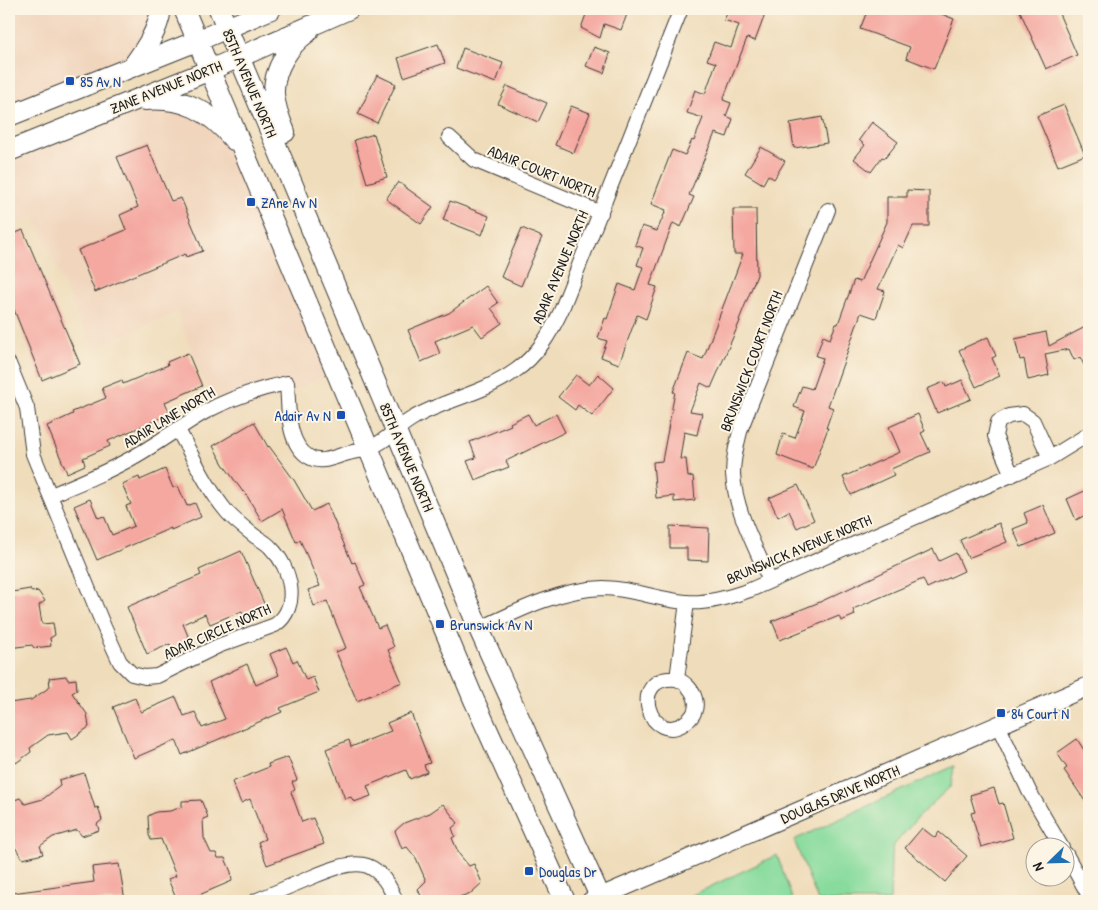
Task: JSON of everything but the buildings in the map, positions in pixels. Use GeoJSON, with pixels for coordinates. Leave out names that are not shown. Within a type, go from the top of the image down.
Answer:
{"type":"FeatureCollection","features":[{"type":"Feature","properties":{"kind":"main road"},"geometry":{"type":"LineString","coordinates":[[133,66],[157,28],[161,9]]}},
{"type":"Feature","properties":{"kind":"main road"},"geometry":{"type":"LineString","coordinates":[[184,9],[492,742],[565,901]]}},
{"type":"Feature","properties":{"kind":"main road","name":"85TH AVENUE NORTH"},"geometry":{"type":"LineString","coordinates":[[219,9],[479,629],[597,900]]}},
{"type":"Feature","properties":{"kind":"main road","name":"ZANE AVENUE NORTH"},"geometry":{"type":"LineString","coordinates":[[9,116],[197,41],[271,9]]}},
{"type":"Feature","properties":{"kind":"main road","name":"ZANE AVENUE NORTH"},"geometry":{"type":"LineString","coordinates":[[9,151],[210,70],[349,9]]}},
{"type":"Feature","properties":{"kind":"main road"},"geometry":{"type":"LineString","coordinates":[[326,19],[305,34],[290,49],[278,71],[274,94],[277,111],[333,248],[336,287]]}},
{"type":"Feature","properties":{"kind":"main road"},"geometry":{"type":"LineString","coordinates":[[102,114],[139,101],[155,99],[183,102],[195,107],[222,126],[244,152]]}},
{"type":"Feature","properties":{"kind":"street","name":"ADAIR AVENUE NORTH"},"geometry":{"type":"LineString","coordinates":[[368,449],[414,417],[491,385],[515,371],[534,355],[550,334],[561,312],[681,9]]}},
{"type":"Feature","properties":{"kind":"street","name":"ADAIR COURT NORTH"},"geometry":{"type":"LineString","coordinates":[[449,137],[474,160],[601,212]]}},
{"type":"Feature","properties":{"kind":"street","name":"BRUNSWICK COURT NORTH"},"geometry":{"type":"LineString","coordinates":[[770,582],[736,497],[733,474],[735,450],[828,210]]}},
{"type":"Feature","properties":{"kind":"street","name":"ADAIR CIRCLE NORTH"},"geometry":{"type":"LineString","coordinates":[[9,364],[27,408],[33,454],[112,648],[120,662],[132,674],[145,677],[157,676],[218,646],[275,625],[283,620],[288,612],[291,600],[291,589],[284,570],[271,547],[255,536],[228,512],[178,430]]}},
{"type":"Feature","properties":{"kind":"street","name":"ADAIR LANE NORTH"},"geometry":{"type":"LineString","coordinates":[[51,495],[104,473],[178,430],[204,412],[235,398],[288,383],[290,425],[295,440],[302,452],[310,458],[321,460],[368,449]]}},
{"type":"Feature","properties":{"kind":"street"},"geometry":{"type":"LineString","coordinates":[[1012,475],[995,436],[998,422],[1009,416],[1023,414],[1033,421],[1050,458]]}},
{"type":"Feature","properties":{"kind":"street","name":"BRUNSWICK AVENUE NORTH"},"geometry":{"type":"LineString","coordinates":[[479,629],[547,600],[576,592],[602,588],[687,602],[730,597],[770,582],[1050,458],[1089,434]]}},
{"type":"Feature","properties":{"kind":"street"},"geometry":{"type":"LineString","coordinates":[[677,679],[687,602]]}},
{"type":"Feature","properties":{"kind":"street","name":"DOUGLAS DRIVE NORTH"},"geometry":{"type":"LineString","coordinates":[[597,900],[1089,686]]}},
{"type":"Feature","properties":{"kind":"street"},"geometry":{"type":"LineString","coordinates":[[998,726],[1028,791],[1056,838]]}},
{"type":"Feature","properties":{"kind":"street"},"geometry":{"type":"LineString","coordinates":[[255,901],[340,866],[359,863],[373,868],[384,877],[396,901]]}},
{"type":"Feature","properties":{"kind":"street"},"geometry":{"type":"LineString","coordinates":[[1076,872],[1089,896]]}},
{"type":"Feature","properties":{"kind":"shaded area"},"geometry":{"type":"Polygon","coordinates":[[[9,9],[153,9],[153,16],[137,46],[117,63],[9,104],[9,9]]]}},
{"type":"Feature","properties":{"kind":"shaded area"},"geometry":{"type":"Polygon","coordinates":[[[147,108],[168,108],[200,117],[229,142],[328,375],[269,402],[220,419],[177,313],[92,348],[34,216],[9,226],[9,163],[147,108]]]}},
{"type":"Feature","properties":{"kind":"green space"},"geometry":{"type":"Polygon","coordinates":[[[954,766],[951,786],[918,817],[894,845],[891,858],[890,901],[818,901],[794,840],[954,766]]]}},
{"type":"Feature","properties":{"kind":"green space"},"geometry":{"type":"Polygon","coordinates":[[[777,855],[793,901],[680,901],[777,855]]]}},
{"type":"Feature","properties":{"kind":"place","name":"85 Av N"},"geometry":{"type":"Point","coordinates":[70,81]}},
{"type":"Feature","properties":{"kind":"place","name":"ZAne Av N"},"geometry":{"type":"Point","coordinates":[251,202]}},
{"type":"Feature","properties":{"kind":"place","name":"Adair Av N"},"geometry":{"type":"Point","coordinates":[341,415]}},
{"type":"Feature","properties":{"kind":"place","name":"Brunswick Av N"},"geometry":{"type":"Point","coordinates":[440,624]}},
{"type":"Feature","properties":{"kind":"place","name":"84 Court N"},"geometry":{"type":"Point","coordinates":[1001,713]}},
{"type":"Feature","properties":{"kind":"place","name":"Douglas Dr"},"geometry":{"type":"Point","coordinates":[529,871]}}]}
